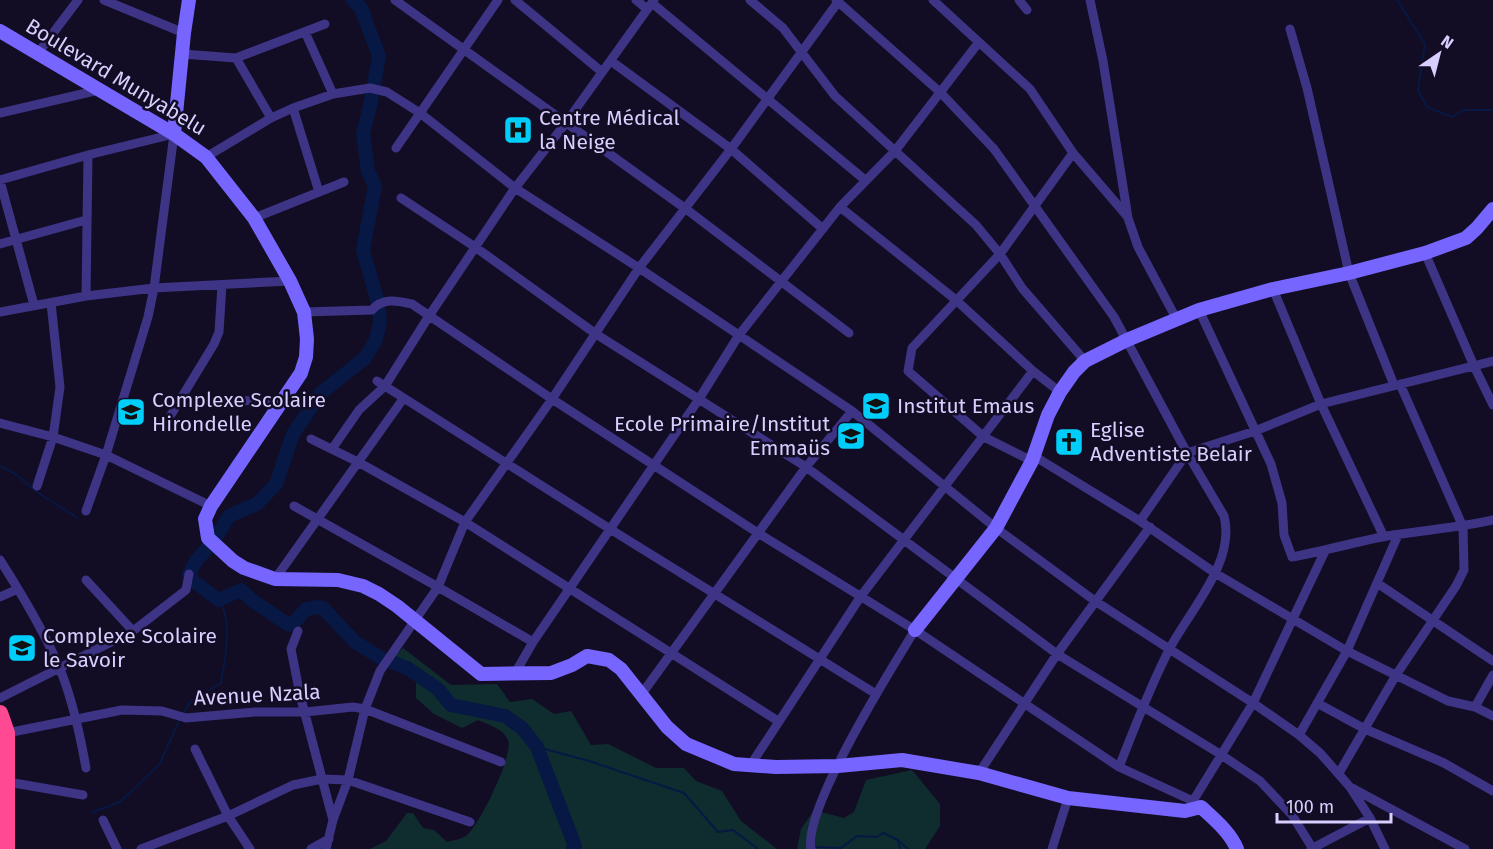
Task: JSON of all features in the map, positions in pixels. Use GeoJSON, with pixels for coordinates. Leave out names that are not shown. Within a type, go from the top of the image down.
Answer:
{"type":"FeatureCollection","features":[{"type":"Feature","properties":{"kind":"highway"},"geometry":{"type":"LineString","coordinates":[[0,713],[6,732],[8,849]]}},
{"type":"Feature","properties":{"kind":"street"},"geometry":{"type":"LineString","coordinates":[[38,53],[78,0]]}},
{"type":"Feature","properties":{"kind":"street"},"geometry":{"type":"LineString","coordinates":[[104,0],[184,33]]}},
{"type":"Feature","properties":{"kind":"street"},"geometry":{"type":"LineString","coordinates":[[86,511],[106,455],[148,317],[154,288],[189,0]]}},
{"type":"Feature","properties":{"kind":"street"},"geometry":{"type":"LineString","coordinates":[[395,0],[686,209],[849,333]]}},
{"type":"Feature","properties":{"kind":"street"},"geometry":{"type":"LineString","coordinates":[[396,148],[462,49],[498,0]]}},
{"type":"Feature","properties":{"kind":"street"},"geometry":{"type":"LineString","coordinates":[[515,0],[602,72]]}},
{"type":"Feature","properties":{"kind":"street"},"geometry":{"type":"LineString","coordinates":[[636,0],[651,4],[865,180]]}},
{"type":"Feature","properties":{"kind":"street"},"geometry":{"type":"LineString","coordinates":[[750,0],[783,28],[835,96],[976,225],[1000,254],[1022,288],[1085,361]]}},
{"type":"Feature","properties":{"kind":"street"},"geometry":{"type":"LineString","coordinates":[[933,0],[1030,89],[1073,153],[1128,218]]}},
{"type":"Feature","properties":{"kind":"street"},"geometry":{"type":"LineString","coordinates":[[1019,0],[1027,10]]}},
{"type":"Feature","properties":{"kind":"street"},"geometry":{"type":"LineString","coordinates":[[1090,0],[1103,61],[1128,218],[1138,247],[1177,320]]}},
{"type":"Feature","properties":{"kind":"street"},"geometry":{"type":"LineString","coordinates":[[311,849],[327,844],[348,780],[365,709],[386,660],[438,587],[465,522],[552,399],[639,268],[731,149],[837,1],[941,93],[994,148],[1114,317],[1187,453],[1224,516],[1226,539],[1215,573],[1170,648],[1119,767]]}},
{"type":"Feature","properties":{"kind":"street"},"geometry":{"type":"LineString","coordinates":[[332,449],[429,316],[515,188],[565,124],[651,4]]}},
{"type":"Feature","properties":{"kind":"street"},"geometry":{"type":"LineString","coordinates":[[182,54],[236,58],[325,24]]}},
{"type":"Feature","properties":{"kind":"street"},"geometry":{"type":"LineString","coordinates":[[1290,29],[1307,88],[1349,273],[1463,527],[1464,570],[1456,586],[1396,675],[1339,772]]}},
{"type":"Feature","properties":{"kind":"street","name":"Boulevard Munyabelu"},"geometry":{"type":"LineString","coordinates":[[0,32],[174,134],[206,157],[254,218],[290,281],[304,312],[307,339],[302,373],[211,506]]}},
{"type":"Feature","properties":{"kind":"street"},"geometry":{"type":"LineString","coordinates":[[305,32],[333,94]]}},
{"type":"Feature","properties":{"kind":"street"},"geometry":{"type":"LineString","coordinates":[[514,675],[533,642],[699,399],[739,335],[780,280],[840,207],[895,152],[979,42]]}},
{"type":"Feature","properties":{"kind":"street"},"geometry":{"type":"LineString","coordinates":[[236,58],[271,118]]}},
{"type":"Feature","properties":{"kind":"street"},"geometry":{"type":"LineString","coordinates":[[611,61],[731,149],[823,229]]}},
{"type":"Feature","properties":{"kind":"street"},"geometry":{"type":"LineString","coordinates":[[206,157],[271,118],[333,94],[374,88],[420,113],[515,188],[852,411],[996,528],[1095,601],[1254,703],[1299,735],[1339,772],[1370,818],[1385,849]]}},
{"type":"Feature","properties":{"kind":"street"},"geometry":{"type":"LineString","coordinates":[[0,113],[99,90]]}},
{"type":"Feature","properties":{"kind":"street"},"geometry":{"type":"LineString","coordinates":[[293,108],[319,192]]}},
{"type":"Feature","properties":{"kind":"street"},"geometry":{"type":"LineString","coordinates":[[34,305],[0,181],[88,155],[174,134]]}},
{"type":"Feature","properties":{"kind":"street"},"geometry":{"type":"LineString","coordinates":[[1073,153],[1000,254],[912,348],[908,371],[984,437],[1033,459],[1140,521],[1215,573],[1347,651],[1448,701],[1475,707],[1493,716]]}},
{"type":"Feature","properties":{"kind":"street"},"geometry":{"type":"LineString","coordinates":[[86,296],[88,155]]}},
{"type":"Feature","properties":{"kind":"street"},"geometry":{"type":"LineString","coordinates":[[254,218],[344,182]]}},
{"type":"Feature","properties":{"kind":"street"},"geometry":{"type":"LineString","coordinates":[[401,198],[596,334],[806,466],[1057,654],[1260,781],[1292,815],[1312,849],[1370,818]]}},
{"type":"Feature","properties":{"kind":"street"},"geometry":{"type":"LineString","coordinates":[[840,207],[956,300],[1033,371],[1060,392]]}},
{"type":"Feature","properties":{"kind":"street"},"geometry":{"type":"LineString","coordinates":[[810,846],[816,813],[876,694],[915,630],[996,528],[1033,459],[1048,415],[1060,392],[1085,361],[1127,340],[1199,310],[1273,289],[1349,273],[1425,253],[1466,238],[1491,216]]}},
{"type":"Feature","properties":{"kind":"street"},"geometry":{"type":"LineString","coordinates":[[0,244],[87,220]]}},
{"type":"Feature","properties":{"kind":"street"},"geometry":{"type":"LineString","coordinates":[[1425,253],[1493,405]]}},
{"type":"Feature","properties":{"kind":"street"},"geometry":{"type":"LineString","coordinates":[[0,312],[86,296],[154,288],[290,281]]}},
{"type":"Feature","properties":{"kind":"street"},"geometry":{"type":"LineString","coordinates":[[166,423],[219,332],[222,285]]}},
{"type":"Feature","properties":{"kind":"street"},"geometry":{"type":"LineString","coordinates":[[1273,289],[1321,404],[1384,537]]}},
{"type":"Feature","properties":{"kind":"street"},"geometry":{"type":"LineString","coordinates":[[304,312],[372,310],[378,303],[394,300],[412,304],[552,399],[654,463],[758,533],[915,630],[1119,767],[1197,804],[1219,824],[1237,849]]}},
{"type":"Feature","properties":{"kind":"street"},"geometry":{"type":"LineString","coordinates":[[37,486],[53,437],[60,387],[51,303]]}},
{"type":"Feature","properties":{"kind":"street"},"geometry":{"type":"LineString","coordinates":[[1199,310],[1271,464],[1282,503],[1284,536],[1292,557],[1384,537],[1463,527],[1493,520]]}},
{"type":"Feature","properties":{"kind":"street"},"geometry":{"type":"LineString","coordinates":[[1140,521],[1187,453],[1255,431],[1321,404],[1493,361]]}},
{"type":"Feature","properties":{"kind":"street"},"geometry":{"type":"LineString","coordinates":[[750,766],[861,596],[1033,371]]}},
{"type":"Feature","properties":{"kind":"street"},"geometry":{"type":"LineString","coordinates":[[381,384],[876,694]]}},
{"type":"Feature","properties":{"kind":"street"},"geometry":{"type":"LineString","coordinates":[[178,404],[285,399]]}},
{"type":"Feature","properties":{"kind":"street"},"geometry":{"type":"LineString","coordinates":[[275,579],[403,399]]}},
{"type":"Feature","properties":{"kind":"street"},"geometry":{"type":"LineString","coordinates":[[641,694],[806,466],[852,411]]}},
{"type":"Feature","properties":{"kind":"street"},"geometry":{"type":"LineString","coordinates":[[0,423],[53,437],[106,455],[211,506],[205,519],[212,543],[244,568],[275,579],[338,580],[363,586],[379,594],[415,620],[481,674],[551,673],[588,656],[609,660],[621,669],[667,727],[686,744],[734,764],[838,766],[902,760],[979,772],[1068,798],[1185,811],[1197,804],[1220,754],[1254,703],[1325,551]]}},
{"type":"Feature","properties":{"kind":"street"},"geometry":{"type":"LineString","coordinates":[[311,440],[358,462],[465,522],[778,721]]}},
{"type":"Feature","properties":{"kind":"street"},"geometry":{"type":"LineString","coordinates":[[294,506],[533,642]]}},
{"type":"Feature","properties":{"kind":"street"},"geometry":{"type":"LineString","coordinates":[[979,772],[1057,654],[1150,527]]}},
{"type":"Feature","properties":{"kind":"street"},"geometry":{"type":"LineString","coordinates":[[1299,735],[1347,651],[1398,535]]}},
{"type":"Feature","properties":{"kind":"street"},"geometry":{"type":"LineString","coordinates":[[0,560],[18,588],[60,669],[76,718],[86,768]]}},
{"type":"Feature","properties":{"kind":"street"},"geometry":{"type":"LineString","coordinates":[[0,698],[133,631],[186,590],[189,574]]}},
{"type":"Feature","properties":{"kind":"street"},"geometry":{"type":"LineString","coordinates":[[86,580],[133,631]]}},
{"type":"Feature","properties":{"kind":"street"},"geometry":{"type":"LineString","coordinates":[[1377,583],[1493,661]]}},
{"type":"Feature","properties":{"kind":"street"},"geometry":{"type":"LineString","coordinates":[[0,597],[18,588]]}},
{"type":"Feature","properties":{"kind":"street"},"geometry":{"type":"LineString","coordinates":[[298,631],[291,649],[300,695],[333,820]]}},
{"type":"Feature","properties":{"kind":"street"},"geometry":{"type":"LineString","coordinates":[[1475,707],[1493,675]]}},
{"type":"Feature","properties":{"kind":"street"},"geometry":{"type":"LineString","coordinates":[[1317,703],[1365,729],[1444,763],[1493,791]]}},
{"type":"Feature","properties":{"kind":"street","name":"Avenue Nzala"},"geometry":{"type":"LineString","coordinates":[[6,732],[122,710],[162,711],[181,716],[255,711],[305,712],[352,707],[365,709],[501,762]]}},
{"type":"Feature","properties":{"kind":"street"},"geometry":{"type":"LineString","coordinates":[[195,749],[228,816],[250,849]]}},
{"type":"Feature","properties":{"kind":"street"},"geometry":{"type":"LineString","coordinates":[[141,849],[228,816],[293,785],[322,779],[348,780],[470,822]]}},
{"type":"Feature","properties":{"kind":"street"},"geometry":{"type":"LineString","coordinates":[[8,782],[82,795]]}},
{"type":"Feature","properties":{"kind":"street"},"geometry":{"type":"LineString","coordinates":[[1350,787],[1465,849]]}},
{"type":"Feature","properties":{"kind":"street"},"geometry":{"type":"LineString","coordinates":[[1052,849],[1068,798]]}},
{"type":"Feature","properties":{"kind":"street"},"geometry":{"type":"LineString","coordinates":[[103,820],[117,849]]}},
{"type":"Feature","properties":{"kind":"green space"},"geometry":{"type":"Polygon","coordinates":[[[403,648],[451,685],[497,684],[510,702],[532,699],[554,714],[571,711],[591,745],[608,744],[656,768],[684,768],[696,781],[722,791],[741,821],[777,849],[370,849],[386,841],[407,813],[413,813],[423,828],[434,830],[447,842],[466,836],[480,817],[495,788],[508,748],[506,736],[496,728],[478,720],[462,728],[434,714],[416,698],[416,681],[402,669],[396,655],[403,648]]]}},
{"type":"Feature","properties":{"kind":"green space"},"geometry":{"type":"Polygon","coordinates":[[[912,770],[940,804],[940,826],[925,849],[797,849],[801,829],[814,810],[844,818],[854,812],[866,780],[912,770]]]}},
{"type":"Feature","properties":{"kind":"waterway"},"geometry":{"type":"LineString","coordinates":[[353,0],[361,8],[379,56],[363,134],[368,171],[375,186],[363,250],[378,303],[380,322],[376,340],[365,358],[321,393],[293,434],[276,484],[257,504],[229,516],[189,574],[192,580],[219,600],[241,590],[253,601],[289,625],[293,624],[306,609],[323,608],[355,642],[381,658],[407,668],[438,689],[451,705],[505,716],[522,728],[537,747],[575,846],[573,849]]}},
{"type":"Feature","properties":{"kind":"waterway"},"geometry":{"type":"LineString","coordinates":[[1397,0],[1425,44],[1418,90],[1427,107],[1452,117],[1463,110],[1493,110]]}},
{"type":"Feature","properties":{"kind":"waterway"},"geometry":{"type":"LineString","coordinates":[[0,466],[14,473],[41,495],[78,518]]}},
{"type":"Feature","properties":{"kind":"waterway"},"geometry":{"type":"LineString","coordinates":[[183,714],[190,702],[221,683],[227,629],[226,618],[219,600]]}},
{"type":"Feature","properties":{"kind":"waterway"},"geometry":{"type":"LineString","coordinates":[[93,812],[120,802],[159,765],[180,719]]}},
{"type":"Feature","properties":{"kind":"waterway"},"geometry":{"type":"LineString","coordinates":[[537,747],[589,761],[684,793],[718,832],[733,830],[758,849]]}},
{"type":"Feature","properties":{"kind":"waterway"},"geometry":{"type":"LineString","coordinates":[[815,847],[841,848],[857,836],[877,837],[883,833],[898,840],[908,849]]}},
{"type":"Feature","properties":{"kind":"waterway"},"geometry":{"type":"LineString","coordinates":[[898,840],[900,849]]}},
{"type":"Feature","properties":{"kind":"place","name":"Centre Médical la Neige"},"geometry":{"type":"Point","coordinates":[518,130]}},
{"type":"Feature","properties":{"kind":"place","name":"Institut Emaus"},"geometry":{"type":"Point","coordinates":[876,406]}},
{"type":"Feature","properties":{"kind":"place","name":"Complexe Scolaire Hirondelle"},"geometry":{"type":"Point","coordinates":[131,412]}},
{"type":"Feature","properties":{"kind":"place","name":"Ecole Primaire/Institut Emmaüs"},"geometry":{"type":"Point","coordinates":[851,436]}},
{"type":"Feature","properties":{"kind":"place","name":"Eglise Adventiste Belair"},"geometry":{"type":"Point","coordinates":[1069,442]}},
{"type":"Feature","properties":{"kind":"place","name":"Complexe Scolaire le Savoir"},"geometry":{"type":"Point","coordinates":[22,648]}}]}
